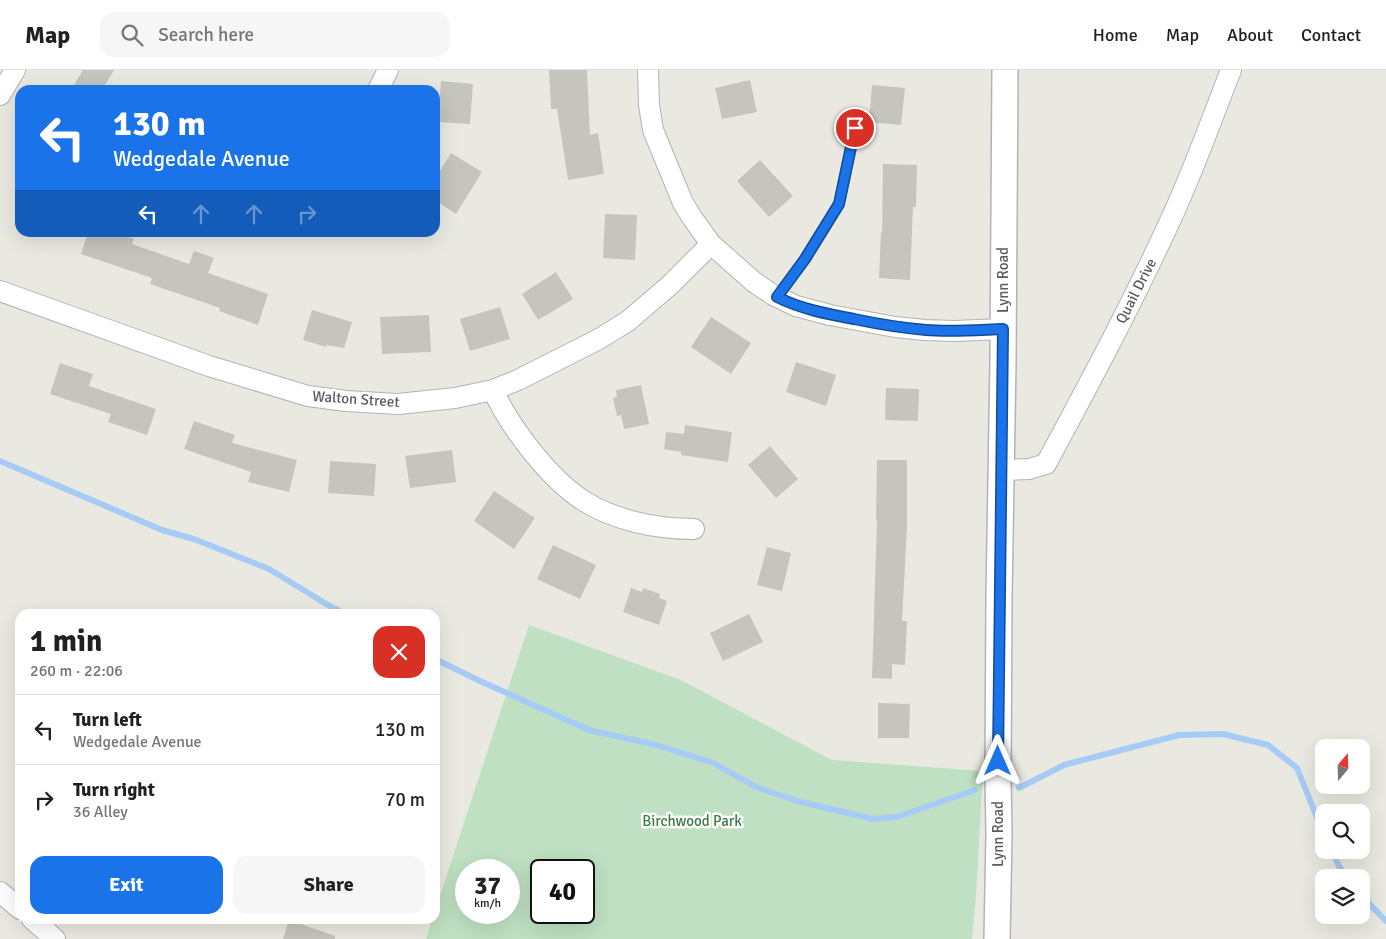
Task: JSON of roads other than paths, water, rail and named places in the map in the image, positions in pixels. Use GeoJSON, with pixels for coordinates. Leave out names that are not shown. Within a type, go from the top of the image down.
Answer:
{"type":"FeatureCollection","features":[{"type":"Feature","properties":{"kind":"street"},"geometry":{"type":"LineString","coordinates":[[0,95],[15,70]]}},
{"type":"Feature","properties":{"kind":"street"},"geometry":{"type":"LineString","coordinates":[[380,85],[388,70]]}},
{"type":"Feature","properties":{"kind":"street"},"geometry":{"type":"LineString","coordinates":[[648,70],[649,105],[653,130],[683,202],[711,244],[754,282],[777,297],[796,306],[821,313],[895,327],[955,331],[1003,329]]}},
{"type":"Feature","properties":{"kind":"street","name":"Lynn Road"},"geometry":{"type":"LineString","coordinates":[[997,939],[1005,70]]}},
{"type":"Feature","properties":{"kind":"street","name":"Quail Drive"},"geometry":{"type":"LineString","coordinates":[[1001,470],[1029,469],[1046,464],[1087,388],[1170,222],[1193,170],[1231,70]]}},
{"type":"Feature","properties":{"kind":"street","name":"Walton Street"},"geometry":{"type":"LineString","coordinates":[[0,291],[209,366],[308,396],[346,401],[398,404],[455,398],[493,390],[526,376],[628,321],[670,285],[711,244]]}},
{"type":"Feature","properties":{"kind":"street"},"geometry":{"type":"LineString","coordinates":[[493,390],[512,425],[550,472],[584,501],[612,515],[645,525],[675,529],[694,528]]}},
{"type":"Feature","properties":{"kind":"street"},"geometry":{"type":"LineString","coordinates":[[0,892],[15,905]]}},
{"type":"Feature","properties":{"kind":"lane"},"geometry":{"type":"LineString","coordinates":[[777,297],[805,259],[839,204],[855,128]]}},
{"type":"Feature","properties":{"kind":"waterway"},"geometry":{"type":"LineString","coordinates":[[0,461],[162,530],[194,539],[269,569],[336,609]]}},
{"type":"Feature","properties":{"kind":"waterway"},"geometry":{"type":"LineString","coordinates":[[440,661],[589,730],[656,745],[711,762],[756,787],[797,801],[873,819],[897,817],[975,790]]}},
{"type":"Feature","properties":{"kind":"waterway"},"geometry":{"type":"LineString","coordinates":[[1019,788],[1064,765],[1179,735],[1223,734],[1268,745],[1297,768],[1315,813]]}},
{"type":"Feature","properties":{"kind":"waterway"},"geometry":{"type":"LineString","coordinates":[[1336,859],[1341,869]]}},
{"type":"Feature","properties":{"kind":"waterway"},"geometry":{"type":"LineString","coordinates":[[1370,904],[1386,921]]}},
{"type":"Feature","properties":{"kind":"park label","name":"Birchwood Park"},"geometry":{"type":"Point","coordinates":[692,821]}}]}
